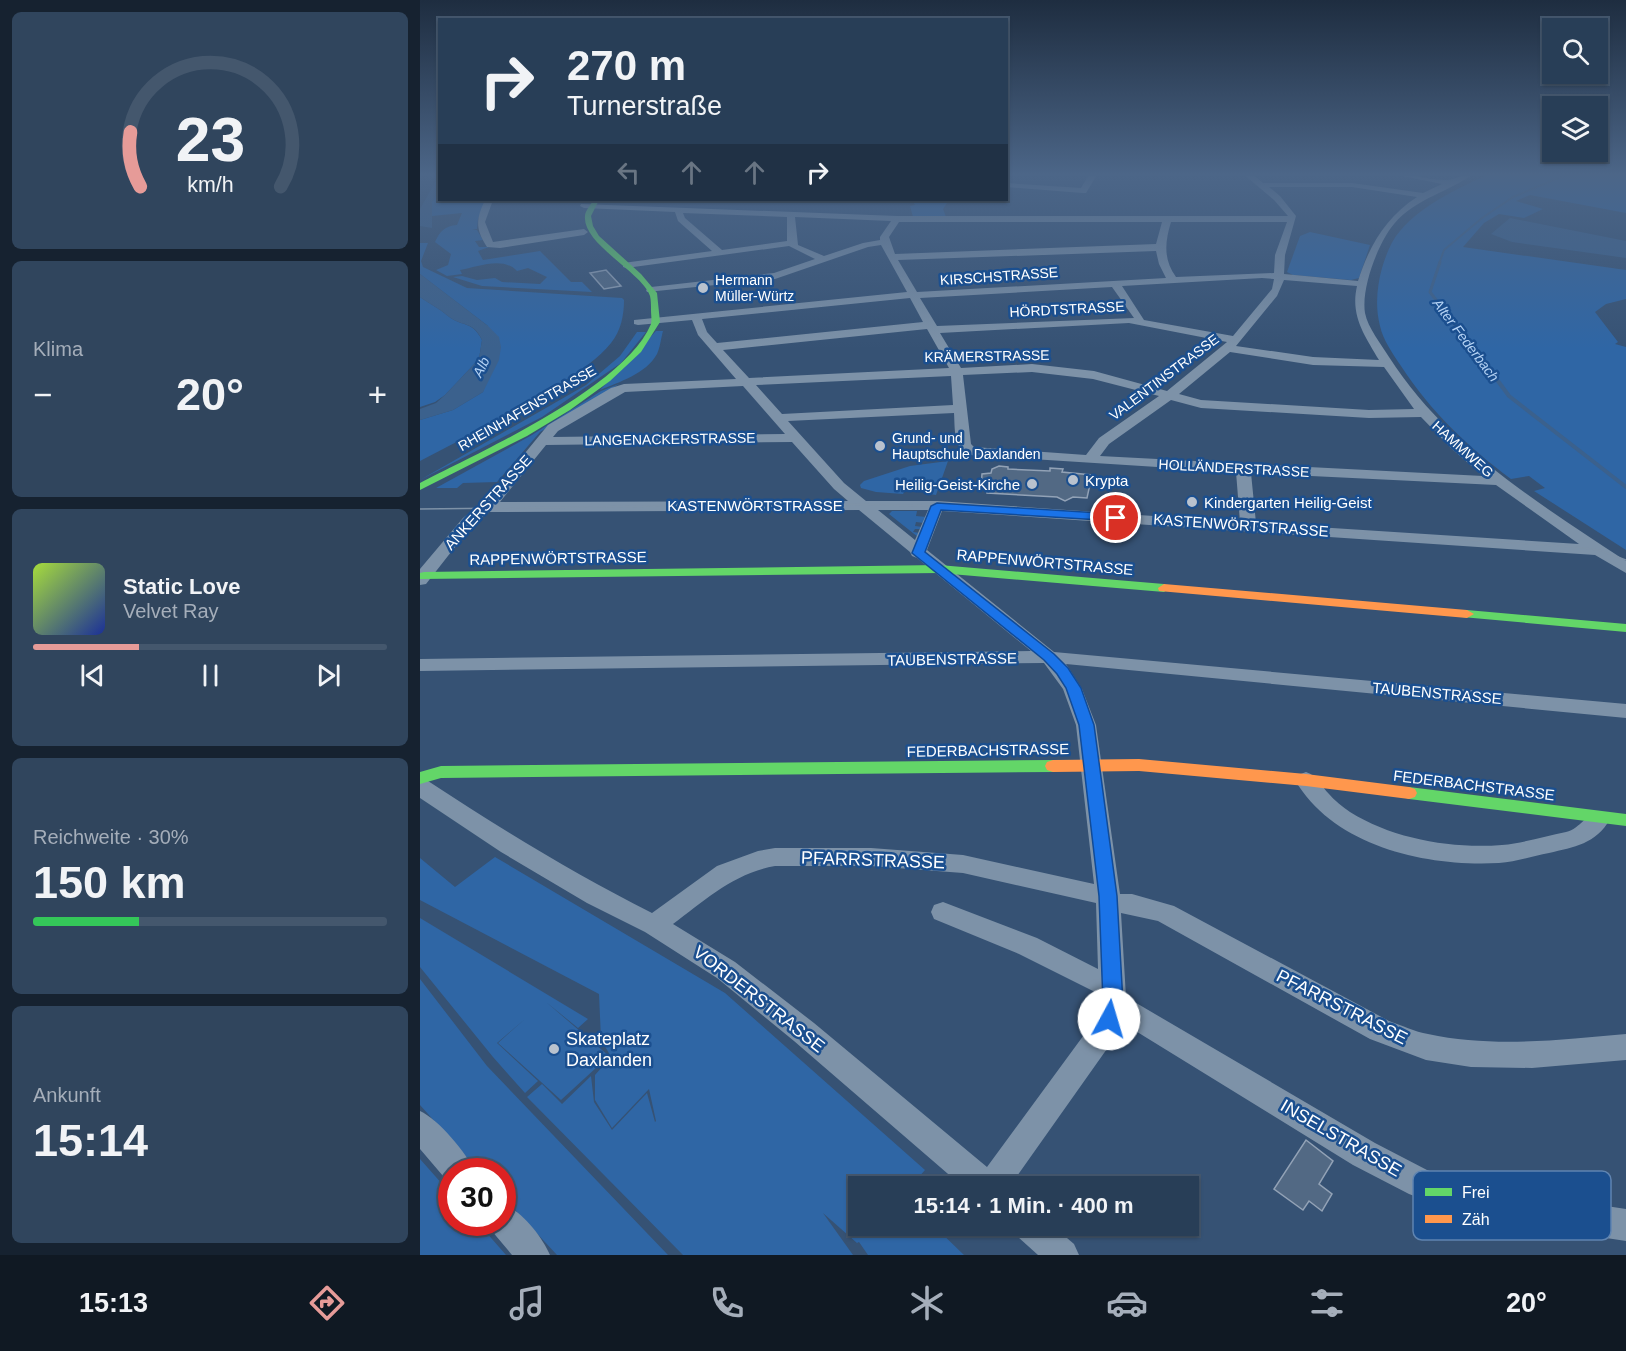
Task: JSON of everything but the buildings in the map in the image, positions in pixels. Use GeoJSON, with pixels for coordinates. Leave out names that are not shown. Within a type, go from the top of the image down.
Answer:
{"type":"FeatureCollection","features":[{"type":"Feature","properties":{"kind":"main road","name":"RHEINHAFENSTRASSE"},"geometry":{"type":"LineString","coordinates":[[420,476],[560,399],[584,383],[622,350],[638,322],[640,302],[637,288],[630,277],[584,232]]}},
{"type":"Feature","properties":{"kind":"main road"},"geometry":{"type":"LineString","coordinates":[[593,232],[651,290]]}},
{"type":"Feature","properties":{"kind":"main road","name":"RHEINHAFENSTRASSE"},"geometry":{"type":"LineString","coordinates":[[420,487],[549,417],[602,385],[640,350],[654,321],[657,308],[656,297],[651,290]]}},
{"type":"Feature","properties":{"kind":"main road","name":"RAPPENWÖRTSTRASSE"},"geometry":{"type":"LineString","coordinates":[[422,578],[939,569],[1626,628]]}},
{"type":"Feature","properties":{"kind":"main road","name":"FEDERBACHSTRASSE"},"geometry":{"type":"LineString","coordinates":[[420,778],[441,772],[1177,766],[1306,780],[1599,819],[1626,820]]}},
{"type":"Feature","properties":{"kind":"street"},"geometry":{"type":"LineString","coordinates":[[482,232],[490,245],[584,232]]}},
{"type":"Feature","properties":{"kind":"street"},"geometry":{"type":"LineString","coordinates":[[696,232],[718,251]]}},
{"type":"Feature","properties":{"kind":"street"},"geometry":{"type":"LineString","coordinates":[[792,232],[792,243]]}},
{"type":"Feature","properties":{"kind":"street"},"geometry":{"type":"LineString","coordinates":[[778,418],[959,409],[956,370],[891,257],[885,242],[888,232]]}},
{"type":"Feature","properties":{"kind":"street"},"geometry":{"type":"LineString","coordinates":[[1163,232],[1159,247],[1163,266],[1173,280]]}},
{"type":"Feature","properties":{"kind":"street","name":"VALENTINSTRASSE"},"geometry":{"type":"LineString","coordinates":[[1093,460],[1096,448],[1209,365],[1252,324],[1278,286],[1277,266],[1288,232]]}},
{"type":"Feature","properties":{"kind":"street","name":"HAMMWEG"},"geometry":{"type":"LineString","coordinates":[[1385,232],[1367,268],[1360,313],[1387,364],[1423,413],[1499,481],[1626,568]]}},
{"type":"Feature","properties":{"kind":"street"},"geometry":{"type":"LineString","coordinates":[[651,290],[766,277],[826,260],[866,245],[885,242]]}},
{"type":"Feature","properties":{"kind":"street"},"geometry":{"type":"LineString","coordinates":[[626,265],[792,243],[803,252],[826,260]]}},
{"type":"Feature","properties":{"kind":"street"},"geometry":{"type":"LineString","coordinates":[[891,257],[1159,247]]}},
{"type":"Feature","properties":{"kind":"street","name":"KIRSCHSTRASSE"},"geometry":{"type":"LineString","coordinates":[[638,322],[698,323],[898,296],[914,297],[1173,280],[1279,276],[1363,284]]}},
{"type":"Feature","properties":{"kind":"street"},"geometry":{"type":"LineString","coordinates":[[1116,284],[1140,318],[1137,321]]}},
{"type":"Feature","properties":{"kind":"street","name":"HÖRDTSTRASSE"},"geometry":{"type":"LineString","coordinates":[[714,346],[932,327],[1137,321],[1312,362],[1387,364]]}},
{"type":"Feature","properties":{"kind":"street"},"geometry":{"type":"LineString","coordinates":[[698,323],[714,346],[745,382],[839,486],[918,553],[1049,657],[1062,671],[1077,697],[1086,725],[1092,766],[1108,899],[1113,995],[1109,1019],[1099,1036],[999,1176]]}},
{"type":"Feature","properties":{"kind":"street","name":"KRÄMERSTRASSE"},"geometry":{"type":"LineString","coordinates":[[620,389],[1018,368],[1058,370],[1104,378],[1201,404],[1369,414],[1423,413]]}},
{"type":"Feature","properties":{"kind":"street","name":"ANKERSTRASSE"},"geometry":{"type":"LineString","coordinates":[[422,578],[468,521],[486,507],[558,424],[620,389]]}},
{"type":"Feature","properties":{"kind":"street","name":"HOLLÄNDERSTRASSE"},"geometry":{"type":"LineString","coordinates":[[959,409],[964,444],[970,452],[1243,469],[1499,481]]}},
{"type":"Feature","properties":{"kind":"street","name":"LANGENACKERSTRASSE"},"geometry":{"type":"LineString","coordinates":[[543,441],[796,438]]}},
{"type":"Feature","properties":{"kind":"street"},"geometry":{"type":"LineString","coordinates":[[1243,469],[1248,526]]}},
{"type":"Feature","properties":{"kind":"street","name":"KASTENWÖRTSTRASSE"},"geometry":{"type":"LineString","coordinates":[[486,507],[860,504],[937,506],[1599,550]]}},
{"type":"Feature","properties":{"kind":"street"},"geometry":{"type":"LineString","coordinates":[[918,553],[937,506]]}},
{"type":"Feature","properties":{"kind":"street","name":"TAUBENSTRASSE"},"geometry":{"type":"LineString","coordinates":[[420,665],[1049,657],[1626,711]]}},
{"type":"Feature","properties":{"kind":"street"},"geometry":{"type":"LineString","coordinates":[[1306,780],[1315,795],[1326,806],[1361,827],[1412,846],[1461,854],[1519,852],[1581,836],[1599,819]]}},
{"type":"Feature","properties":{"kind":"street","name":"VORDERSTRASSE"},"geometry":{"type":"LineString","coordinates":[[420,787],[509,846],[596,896],[654,925],[726,970],[804,1032],[973,1176]]}},
{"type":"Feature","properties":{"kind":"street","name":"PFARRSTRASSE"},"geometry":{"type":"LineString","coordinates":[[654,925],[737,866],[757,859],[872,857],[963,864],[1166,913],[1380,1030],[1426,1047],[1471,1054],[1532,1055],[1626,1047]]}},
{"type":"Feature","properties":{"kind":"street","name":"INSELSTRASSE"},"geometry":{"type":"LineString","coordinates":[[943,912],[1028,946],[1113,995],[1365,1154],[1413,1179]]}},
{"type":"Feature","properties":{"kind":"street"},"geometry":{"type":"LineString","coordinates":[[420,1125],[448,1158]]}},
{"type":"Feature","properties":{"kind":"street","name":"INSELSTRASSE"},"geometry":{"type":"LineString","coordinates":[[1611,1223],[1626,1225]]}},
{"type":"Feature","properties":{"kind":"street"},"geometry":{"type":"LineString","coordinates":[[516,1235],[534,1255]]}},
{"type":"Feature","properties":{"kind":"street"},"geometry":{"type":"LineString","coordinates":[[1041,1236],[1063,1255]]}},
{"type":"Feature","properties":{"kind":"shaded area"},"geometry":{"type":"Polygon","coordinates":[[[442,232],[478,232],[483,240],[475,241],[479,247],[489,247],[478,251],[483,260],[540,251],[571,282],[582,282],[592,292],[482,286],[453,277],[462,276],[477,280],[495,278],[502,282],[540,284],[547,277],[528,268],[517,271],[505,264],[497,263],[460,270],[462,274],[447,276],[436,270],[448,265],[451,254],[435,242],[442,232]]]}},
{"type":"Feature","properties":{"kind":"shaded area"},"geometry":{"type":"Polygon","coordinates":[[[1310,232],[1370,245],[1359,278],[1351,280],[1293,275],[1287,272],[1300,236],[1310,232]]]}},
{"type":"Feature","properties":{"kind":"shaded area"},"geometry":{"type":"Polygon","coordinates":[[[1400,232],[1477,232],[1463,247],[1626,270],[1626,299],[1606,304],[1595,312],[1618,342],[1615,344],[1626,347],[1626,550],[1534,491],[1545,488],[1529,476],[1511,479],[1465,441],[1438,414],[1413,383],[1386,342],[1378,319],[1377,297],[1382,268],[1400,232]]]}},
{"type":"Feature","properties":{"kind":"shaded area"},"geometry":{"type":"Polygon","coordinates":[[[420,243],[428,243],[421,261],[423,267],[467,288],[622,298],[624,300],[620,328],[606,348],[589,364],[530,403],[420,461],[420,420],[453,410],[483,392],[487,380],[488,326],[420,274],[420,243]]]}},
{"type":"Feature","properties":{"kind":"shaded area"},"geometry":{"type":"Polygon","coordinates":[[[420,297],[453,319],[474,329],[482,340],[479,359],[445,395],[435,402],[420,407],[420,297]]]}},
{"type":"Feature","properties":{"kind":"shaded area"},"geometry":{"type":"Polygon","coordinates":[[[656,331],[663,331],[658,352],[652,361],[632,376],[600,390],[656,331]]]}},
{"type":"Feature","properties":{"kind":"shaded area"},"geometry":{"type":"Polygon","coordinates":[[[637,332],[646,332],[621,363],[542,417],[420,480],[586,385],[620,356],[637,332]]]}},
{"type":"Feature","properties":{"kind":"shaded area"},"geometry":{"type":"Polygon","coordinates":[[[619,384],[540,432],[497,482],[463,483],[457,488],[436,488],[532,435],[601,391],[619,384]]]}},
{"type":"Feature","properties":{"kind":"shaded area"},"geometry":{"type":"Polygon","coordinates":[[[948,461],[936,495],[930,494],[931,491],[906,489],[903,494],[876,492],[861,488],[860,485],[864,481],[910,466],[948,461]]]}},
{"type":"Feature","properties":{"kind":"shaded area"},"geometry":{"type":"Polygon","coordinates":[[[892,511],[917,511],[916,516],[927,517],[924,523],[916,522],[915,526],[923,527],[913,532],[920,533],[918,537],[889,514],[892,511]]]}},
{"type":"Feature","properties":{"kind":"shaded area"},"geometry":{"type":"Polygon","coordinates":[[[495,857],[725,993],[925,1170],[920,1176],[848,1176],[848,1235],[823,1213],[853,1255],[683,1255],[527,1097],[542,1084],[562,1104],[591,1076],[594,1102],[612,1130],[647,1093],[656,1121],[649,1089],[612,1128],[595,1100],[595,1075],[611,1057],[601,1039],[599,994],[420,900],[420,858],[455,887],[495,857]]]}},
{"type":"Feature","properties":{"kind":"shaded area"},"geometry":{"type":"Polygon","coordinates":[[[420,918],[588,1019],[578,1028],[546,1002],[609,1056],[561,1100],[498,1043],[525,1019],[497,1043],[538,1081],[525,1093],[420,967],[420,918]]]}},
{"type":"Feature","properties":{"kind":"shaded area"},"geometry":{"type":"Polygon","coordinates":[[[420,979],[487,1066],[668,1255],[557,1255],[516,1211],[516,1158],[467,1158],[420,1105],[420,979]]]}},
{"type":"Feature","properties":{"kind":"shaded area"},"geometry":{"type":"Polygon","coordinates":[[[420,1159],[438,1179],[438,1236],[489,1236],[506,1255],[420,1255],[420,1159]]]}},
{"type":"Feature","properties":{"kind":"shaded area"},"geometry":{"type":"Polygon","coordinates":[[[849,1236],[944,1236],[964,1255],[868,1255],[859,1242],[857,1243],[849,1236]]]}},
{"type":"Feature","properties":{"kind":"water"},"geometry":{"type":"Polygon","coordinates":[[[1494,232],[1578,232],[1626,241],[1626,258],[1512,242],[1491,234],[1494,232]]]}},
{"type":"Feature","properties":{"kind":"water","name":"Alb"},"geometry":{"type":"Polygon","coordinates":[[[420,274],[488,326],[499,337],[501,347],[499,360],[483,392],[453,410],[420,420],[420,409],[436,403],[479,359],[482,340],[475,329],[453,319],[420,297],[420,274]]]}},
{"type":"Feature","properties":{"kind":"waterway","name":"Alter Federbach"},"geometry":{"type":"LineString","coordinates":[[1439,264],[1444,250],[1466,232]]}},
{"type":"Feature","properties":{"kind":"waterway","name":"Alter Federbach"},"geometry":{"type":"LineString","coordinates":[[1440,262],[1430,292],[1496,379]]}},
{"type":"Feature","properties":{"kind":"waterway","name":"Alter Federbach"},"geometry":{"type":"LineString","coordinates":[[1495,377],[1509,396],[1626,487]]}},
{"type":"Feature","properties":{"kind":"tram line"},"geometry":{"type":"LineString","coordinates":[[420,509],[831,504],[937,506],[1576,547],[1599,550],[1626,560]]}},
{"type":"Feature","properties":{"kind":"traffic: fast"},"geometry":{"type":"LineString","coordinates":[[420,487],[523,434],[567,408],[607,379],[638,350],[656,322],[654,295],[593,232]]}},
{"type":"Feature","properties":{"kind":"traffic: fast"},"geometry":{"type":"LineString","coordinates":[[424,576],[939,569],[1164,588]]}},
{"type":"Feature","properties":{"kind":"traffic: fast"},"geometry":{"type":"LineString","coordinates":[[1467,614],[1626,628]]}},
{"type":"Feature","properties":{"kind":"traffic: fast"},"geometry":{"type":"LineString","coordinates":[[420,778],[441,772],[1053,766]]}},
{"type":"Feature","properties":{"kind":"traffic: fast"},"geometry":{"type":"LineString","coordinates":[[1409,793],[1626,820]]}},
{"type":"Feature","properties":{"kind":"traffic: slow"},"geometry":{"type":"LineString","coordinates":[[1164,588],[1467,614]]}},
{"type":"Feature","properties":{"kind":"traffic: slow"},"geometry":{"type":"LineString","coordinates":[[1053,766],[1139,765],[1306,780],[1409,793]]}},
{"type":"Feature","properties":{"kind":"place","name":"Hermann Müller-Würtz"},"geometry":{"type":"Point","coordinates":[703,288]}},
{"type":"Feature","properties":{"kind":"place","name":"Grund- und Hauptschule Daxlanden"},"geometry":{"type":"Point","coordinates":[880,446]}},
{"type":"Feature","properties":{"kind":"place","name":"Krypta"},"geometry":{"type":"Point","coordinates":[1073,480]}},
{"type":"Feature","properties":{"kind":"place","name":"Heilig-Geist-Kirche"},"geometry":{"type":"Point","coordinates":[1032,484]}},
{"type":"Feature","properties":{"kind":"place","name":"Kindergarten Heilig-Geist"},"geometry":{"type":"Point","coordinates":[1192,502]}},
{"type":"Feature","properties":{"kind":"place","name":"Skateplatz Daxlanden"},"geometry":{"type":"Point","coordinates":[554,1049]}},
{"type":"Feature","properties":{"kind":"route"},"geometry":{"type":"LineString","coordinates":[[1109,1019],[1113,1003],[1108,896],[1086,725],[1074,688],[1049,657],[918,553],[937,506],[1116,518]]}}]}
